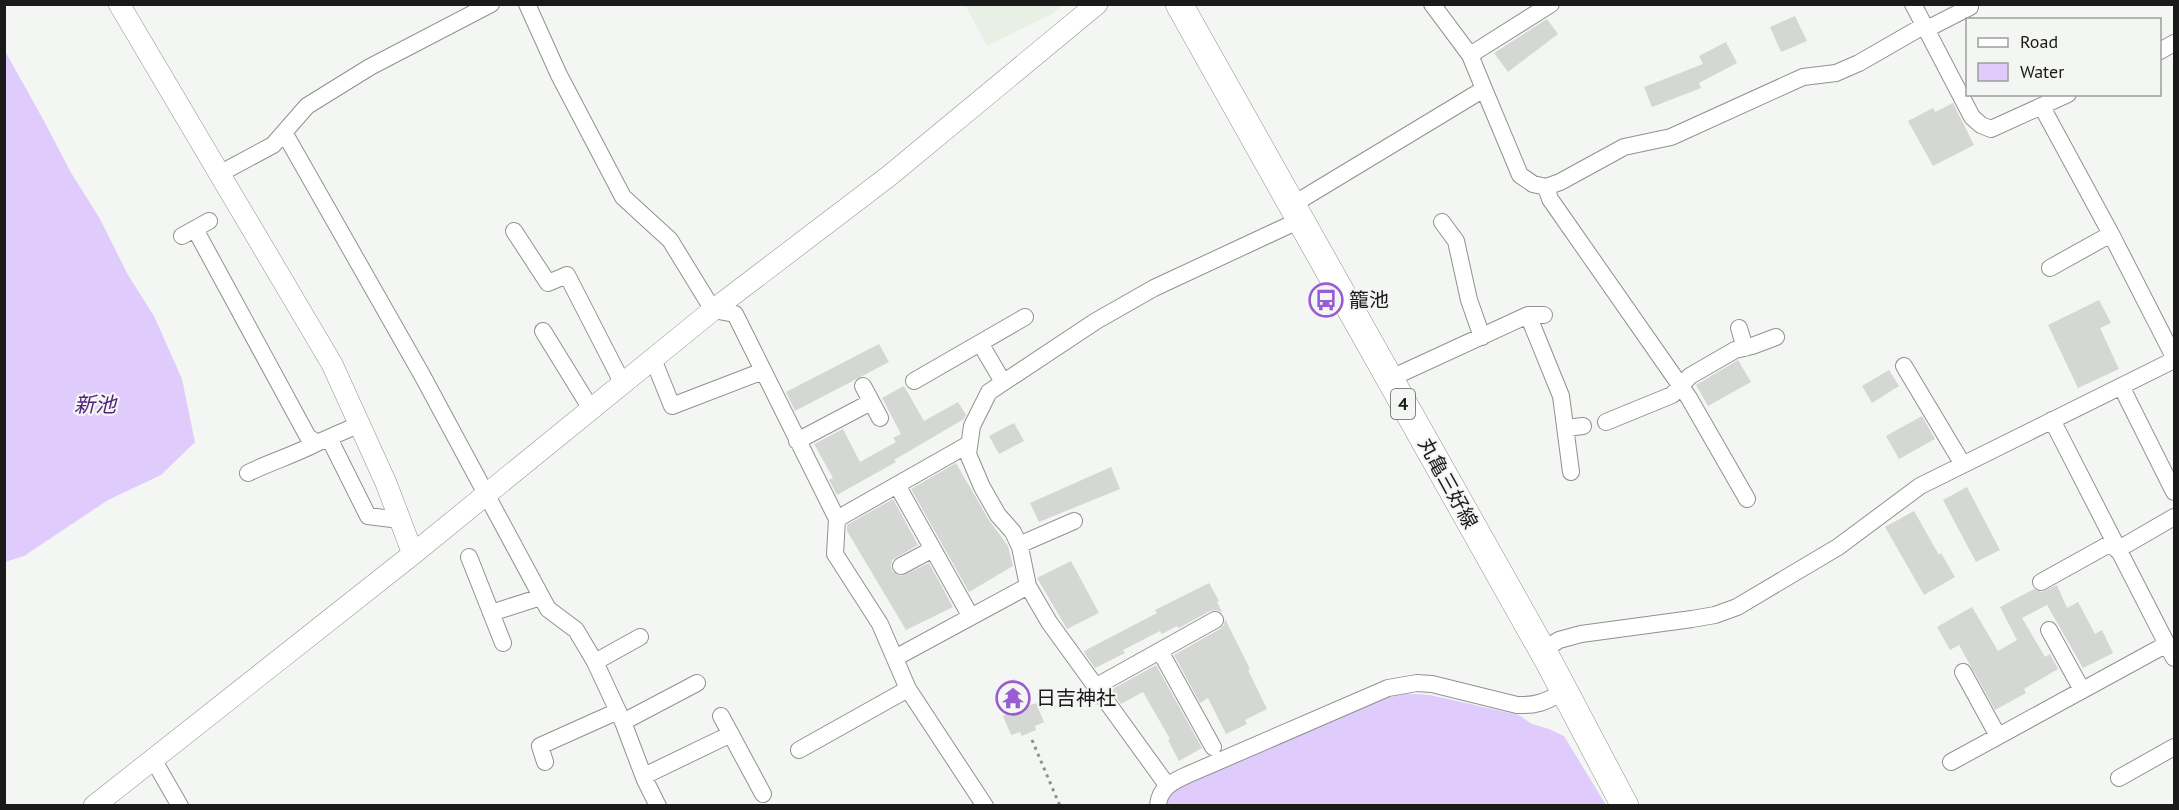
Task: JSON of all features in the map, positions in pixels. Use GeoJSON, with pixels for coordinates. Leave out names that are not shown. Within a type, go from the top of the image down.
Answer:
{"type":"FeatureCollection","features":[{"type":"Feature","properties":{"kind":"main road","name":"丸亀三好線"},"geometry":{"type":"LineString","coordinates":[[1179,4],[1542,650],[1626,806]]}},
{"type":"Feature","properties":{"kind":"street"},"geometry":{"type":"LineString","coordinates":[[119,4],[332,364],[360,423],[413,554]]}},
{"type":"Feature","properties":{"kind":"street"},"geometry":{"type":"LineString","coordinates":[[219,174],[273,145],[285,134],[307,106],[370,67],[491,4]]}},
{"type":"Feature","properties":{"kind":"street"},"geometry":{"type":"LineString","coordinates":[[527,4],[559,75],[623,197],[670,240],[713,310],[735,314],[837,519],[835,554],[880,624],[908,689],[985,806]]}},
{"type":"Feature","properties":{"kind":"street"},"geometry":{"type":"LineString","coordinates":[[94,806],[413,554],[713,310],[889,176],[1097,4]]}},
{"type":"Feature","properties":{"kind":"street"},"geometry":{"type":"LineString","coordinates":[[1432,4],[1470,55],[1520,175],[1533,184],[1546,187],[1560,183],[1624,147],[1671,137],[1803,77],[1836,73],[1970,7]]}},
{"type":"Feature","properties":{"kind":"street"},"geometry":{"type":"LineString","coordinates":[[1470,55],[1551,4]]}},
{"type":"Feature","properties":{"kind":"street"},"geometry":{"type":"LineString","coordinates":[[1913,4],[1972,117],[1980,125],[1991,129],[2064,96]]}},
{"type":"Feature","properties":{"kind":"street"},"geometry":{"type":"LineString","coordinates":[[2161,50],[2175,43]]}},
{"type":"Feature","properties":{"kind":"street"},"geometry":{"type":"LineString","coordinates":[[1167,785],[1049,622],[1028,586],[1019,545],[1013,532],[998,515],[982,487],[968,454],[972,426],[988,392],[1003,382],[1096,321],[1296,212],[1484,89]]}},
{"type":"Feature","properties":{"kind":"street"},"geometry":{"type":"LineString","coordinates":[[1542,650],[1559,640],[1581,634],[1692,619],[1715,615],[1737,607],[1838,548],[1920,486],[2175,358],[2042,107]]}},
{"type":"Feature","properties":{"kind":"street"},"geometry":{"type":"LineString","coordinates":[[285,134],[422,375],[548,609],[576,630],[595,662],[658,806]]}},
{"type":"Feature","properties":{"kind":"street"},"geometry":{"type":"LineString","coordinates":[[1546,187],[1550,199],[1742,476],[1747,500]]}},
{"type":"Feature","properties":{"kind":"street"},"geometry":{"type":"LineString","coordinates":[[1442,222],[1456,241],[1468,300],[1482,337]]}},
{"type":"Feature","properties":{"kind":"street"},"geometry":{"type":"LineString","coordinates":[[195,229],[308,437],[323,441],[368,516],[400,520]]}},
{"type":"Feature","properties":{"kind":"street"},"geometry":{"type":"LineString","coordinates":[[514,231],[548,283],[567,275],[623,384]]}},
{"type":"Feature","properties":{"kind":"street"},"geometry":{"type":"LineString","coordinates":[[2050,268],[2111,234]]}},
{"type":"Feature","properties":{"kind":"street"},"geometry":{"type":"LineString","coordinates":[[1389,379],[1536,315],[1562,396],[1571,472]]}},
{"type":"Feature","properties":{"kind":"street"},"geometry":{"type":"LineString","coordinates":[[914,381],[1025,317]]}},
{"type":"Feature","properties":{"kind":"street"},"geometry":{"type":"LineString","coordinates":[[1739,328],[1744,348]]}},
{"type":"Feature","properties":{"kind":"street"},"geometry":{"type":"LineString","coordinates":[[543,331],[591,409]]}},
{"type":"Feature","properties":{"kind":"street"},"geometry":{"type":"LineString","coordinates":[[1606,422],[1672,395],[1690,376],[1735,350],[1776,337]]}},
{"type":"Feature","properties":{"kind":"street"},"geometry":{"type":"LineString","coordinates":[[980,343],[1003,382]]}},
{"type":"Feature","properties":{"kind":"street"},"geometry":{"type":"LineString","coordinates":[[653,359],[672,405],[763,371]]}},
{"type":"Feature","properties":{"kind":"street"},"geometry":{"type":"LineString","coordinates":[[1904,366],[1962,464]]}},
{"type":"Feature","properties":{"kind":"street"},"geometry":{"type":"LineString","coordinates":[[863,386],[880,418]]}},
{"type":"Feature","properties":{"kind":"street"},"geometry":{"type":"LineString","coordinates":[[2121,386],[2175,492]]}},
{"type":"Feature","properties":{"kind":"street"},"geometry":{"type":"LineString","coordinates":[[797,441],[871,402]]}},
{"type":"Feature","properties":{"kind":"street"},"geometry":{"type":"LineString","coordinates":[[1951,762],[2082,690],[2171,651],[2052,420]]}},
{"type":"Feature","properties":{"kind":"street"},"geometry":{"type":"LineString","coordinates":[[248,474],[270,462],[287,458],[360,423]]}},
{"type":"Feature","properties":{"kind":"street"},"geometry":{"type":"LineString","coordinates":[[1566,428],[1583,426]]}},
{"type":"Feature","properties":{"kind":"street"},"geometry":{"type":"LineString","coordinates":[[837,519],[969,444]]}},
{"type":"Feature","properties":{"kind":"street"},"geometry":{"type":"LineString","coordinates":[[897,485],[971,616]]}},
{"type":"Feature","properties":{"kind":"street"},"geometry":{"type":"LineString","coordinates":[[2042,582],[2175,517]]}},
{"type":"Feature","properties":{"kind":"street"},"geometry":{"type":"LineString","coordinates":[[1019,545],[1074,521]]}},
{"type":"Feature","properties":{"kind":"street"},"geometry":{"type":"LineString","coordinates":[[901,566],[933,549]]}},
{"type":"Feature","properties":{"kind":"street"},"geometry":{"type":"LineString","coordinates":[[469,557],[503,643]]}},
{"type":"Feature","properties":{"kind":"street"},"geometry":{"type":"LineString","coordinates":[[895,658],[1028,586]]}},
{"type":"Feature","properties":{"kind":"street"},"geometry":{"type":"LineString","coordinates":[[491,613],[541,597]]}},
{"type":"Feature","properties":{"kind":"street"},"geometry":{"type":"LineString","coordinates":[[1095,687],[1215,620]]}},
{"type":"Feature","properties":{"kind":"street"},"geometry":{"type":"LineString","coordinates":[[2049,630],[2082,690]]}},
{"type":"Feature","properties":{"kind":"street"},"geometry":{"type":"LineString","coordinates":[[595,662],[640,637]]}},
{"type":"Feature","properties":{"kind":"street"},"geometry":{"type":"LineString","coordinates":[[1160,651],[1213,747]]}},
{"type":"Feature","properties":{"kind":"street"},"geometry":{"type":"LineString","coordinates":[[1963,672],[1998,736]]}},
{"type":"Feature","properties":{"kind":"street"},"geometry":{"type":"LineString","coordinates":[[545,762],[540,746],[621,717],[697,682]]}},
{"type":"Feature","properties":{"kind":"street"},"geometry":{"type":"LineString","coordinates":[[1158,806],[1158,796],[1167,785],[1400,684],[1417,682],[1432,684],[1517,705],[1530,706],[1538,705],[1564,692]]}},
{"type":"Feature","properties":{"kind":"street"},"geometry":{"type":"LineString","coordinates":[[799,750],[850,712],[908,689]]}},
{"type":"Feature","properties":{"kind":"street"},"geometry":{"type":"LineString","coordinates":[[721,716],[763,794]]}},
{"type":"Feature","properties":{"kind":"street"},"geometry":{"type":"LineString","coordinates":[[644,776],[730,734]]}},
{"type":"Feature","properties":{"kind":"street"},"geometry":{"type":"LineString","coordinates":[[2120,778],[2175,747]]}},
{"type":"Feature","properties":{"kind":"street"},"geometry":{"type":"LineString","coordinates":[[153,759],[180,806]]}},
{"type":"Feature","properties":{"kind":"path"},"geometry":{"type":"LineString","coordinates":[[1032,741],[1060,806]]}},
{"type":"Feature","properties":{"kind":"shaded area"},"geometry":{"type":"Polygon","coordinates":[[[965,5],[1063,5],[1052,14],[987,46],[965,5]]]}},
{"type":"Feature","properties":{"kind":"water","name":"新池"},"geometry":{"type":"Polygon","coordinates":[[[5,51],[70,171],[100,219],[128,275],[154,316],[182,379],[195,442],[161,475],[108,500],[24,556],[5,562],[5,51]]]}},
{"type":"Feature","properties":{"kind":"water"},"geometry":{"type":"Polygon","coordinates":[[[1397,693],[1430,695],[1519,715],[1532,724],[1564,736],[1606,805],[1160,806],[1170,790],[1397,693]]]}},
{"type":"Feature","properties":{"kind":"building"},"geometry":{"type":"Polygon","coordinates":[[[1795,16],[1807,41],[1781,52],[1770,27],[1795,16]]]}},
{"type":"Feature","properties":{"kind":"building"},"geometry":{"type":"Polygon","coordinates":[[[1547,19],[1558,34],[1508,72],[1494,53],[1547,19]]]}},
{"type":"Feature","properties":{"kind":"building"},"geometry":{"type":"Polygon","coordinates":[[[1726,42],[1737,63],[1699,83],[1701,88],[1652,107],[1644,87],[1703,64],[1699,56],[1726,42]]]}},
{"type":"Feature","properties":{"kind":"building"},"geometry":{"type":"Polygon","coordinates":[[[1953,103],[1974,145],[1933,166],[1908,121],[1933,108],[1935,112],[1953,103]]]}},
{"type":"Feature","properties":{"kind":"building"},"geometry":{"type":"Polygon","coordinates":[[[2099,300],[2111,323],[2100,328],[2119,369],[2078,388],[2048,325],[2099,300]]]}},
{"type":"Feature","properties":{"kind":"building"},"geometry":{"type":"Polygon","coordinates":[[[879,344],[889,362],[795,411],[786,392],[879,344]]]}},
{"type":"Feature","properties":{"kind":"building"},"geometry":{"type":"Polygon","coordinates":[[[1738,360],[1751,382],[1708,406],[1696,385],[1738,360]]]}},
{"type":"Feature","properties":{"kind":"building"},"geometry":{"type":"Polygon","coordinates":[[[1889,370],[1899,386],[1872,403],[1862,386],[1889,370]]]}},
{"type":"Feature","properties":{"kind":"building"},"geometry":{"type":"Polygon","coordinates":[[[904,386],[924,421],[958,402],[966,415],[964,419],[894,460],[896,462],[837,495],[829,480],[833,478],[814,444],[843,429],[860,462],[896,442],[893,438],[901,434],[882,398],[904,386]]]}},
{"type":"Feature","properties":{"kind":"building"},"geometry":{"type":"Polygon","coordinates":[[[1922,416],[1935,439],[1899,459],[1886,436],[1922,416]]]}},
{"type":"Feature","properties":{"kind":"building"},"geometry":{"type":"Polygon","coordinates":[[[1014,423],[1024,441],[999,454],[989,436],[1014,423]]]}},
{"type":"Feature","properties":{"kind":"building"},"geometry":{"type":"Polygon","coordinates":[[[956,463],[989,520],[1008,546],[1013,566],[969,592],[911,489],[956,463]]]}},
{"type":"Feature","properties":{"kind":"building"},"geometry":{"type":"Polygon","coordinates":[[[1111,467],[1120,489],[1039,522],[1030,503],[1111,467]]]}},
{"type":"Feature","properties":{"kind":"building"},"geometry":{"type":"Polygon","coordinates":[[[1967,487],[2000,550],[1976,562],[1943,500],[1967,487]]]}},
{"type":"Feature","properties":{"kind":"building"},"geometry":{"type":"Polygon","coordinates":[[[893,499],[918,545],[892,560],[892,571],[901,576],[929,563],[953,607],[906,630],[847,531],[847,525],[893,499]]]}},
{"type":"Feature","properties":{"kind":"building"},"geometry":{"type":"Polygon","coordinates":[[[1914,511],[1939,555],[1941,553],[1955,577],[1924,595],[1885,527],[1914,511]]]}},
{"type":"Feature","properties":{"kind":"building"},"geometry":{"type":"Polygon","coordinates":[[[1071,561],[1099,613],[1067,629],[1037,578],[1071,561]]]}},
{"type":"Feature","properties":{"kind":"building"},"geometry":{"type":"Polygon","coordinates":[[[1209,583],[1222,612],[1210,611],[1179,628],[1177,626],[1162,634],[1160,631],[1123,650],[1125,653],[1095,668],[1085,654],[1084,651],[1157,613],[1155,610],[1209,583]]]}},
{"type":"Feature","properties":{"kind":"building"},"geometry":{"type":"Polygon","coordinates":[[[2057,585],[2067,608],[2078,602],[2095,634],[2102,630],[2113,653],[2083,668],[2047,605],[2022,618],[2045,657],[2050,654],[2058,669],[2024,689],[2026,693],[1995,710],[1959,645],[1950,650],[1937,627],[1972,607],[1998,651],[2017,640],[2000,607],[2034,589],[2041,592],[2057,585]]]}},
{"type":"Feature","properties":{"kind":"building"},"geometry":{"type":"Polygon","coordinates":[[[1225,619],[1267,709],[1245,720],[1247,724],[1226,734],[1208,698],[1200,703],[1174,655],[1220,629],[1225,619]]]}},
{"type":"Feature","properties":{"kind":"building"},"geometry":{"type":"Polygon","coordinates":[[[1156,665],[1202,748],[1179,761],[1168,740],[1170,739],[1143,692],[1121,704],[1111,690],[1156,665]]]}},
{"type":"Feature","properties":{"kind":"building"},"geometry":{"type":"Polygon","coordinates":[[[1014,679],[1027,706],[1036,703],[1044,722],[1035,726],[1036,730],[1022,736],[1020,732],[1011,735],[1003,716],[1012,712],[1001,684],[1014,679]]]}},
{"type":"Feature","properties":{"kind":"place","name":"籠池"},"geometry":{"type":"Point","coordinates":[1326,300]}},
{"type":"Feature","properties":{"kind":"place","name":"日吉神社"},"geometry":{"type":"Point","coordinates":[1013,698]}}]}
